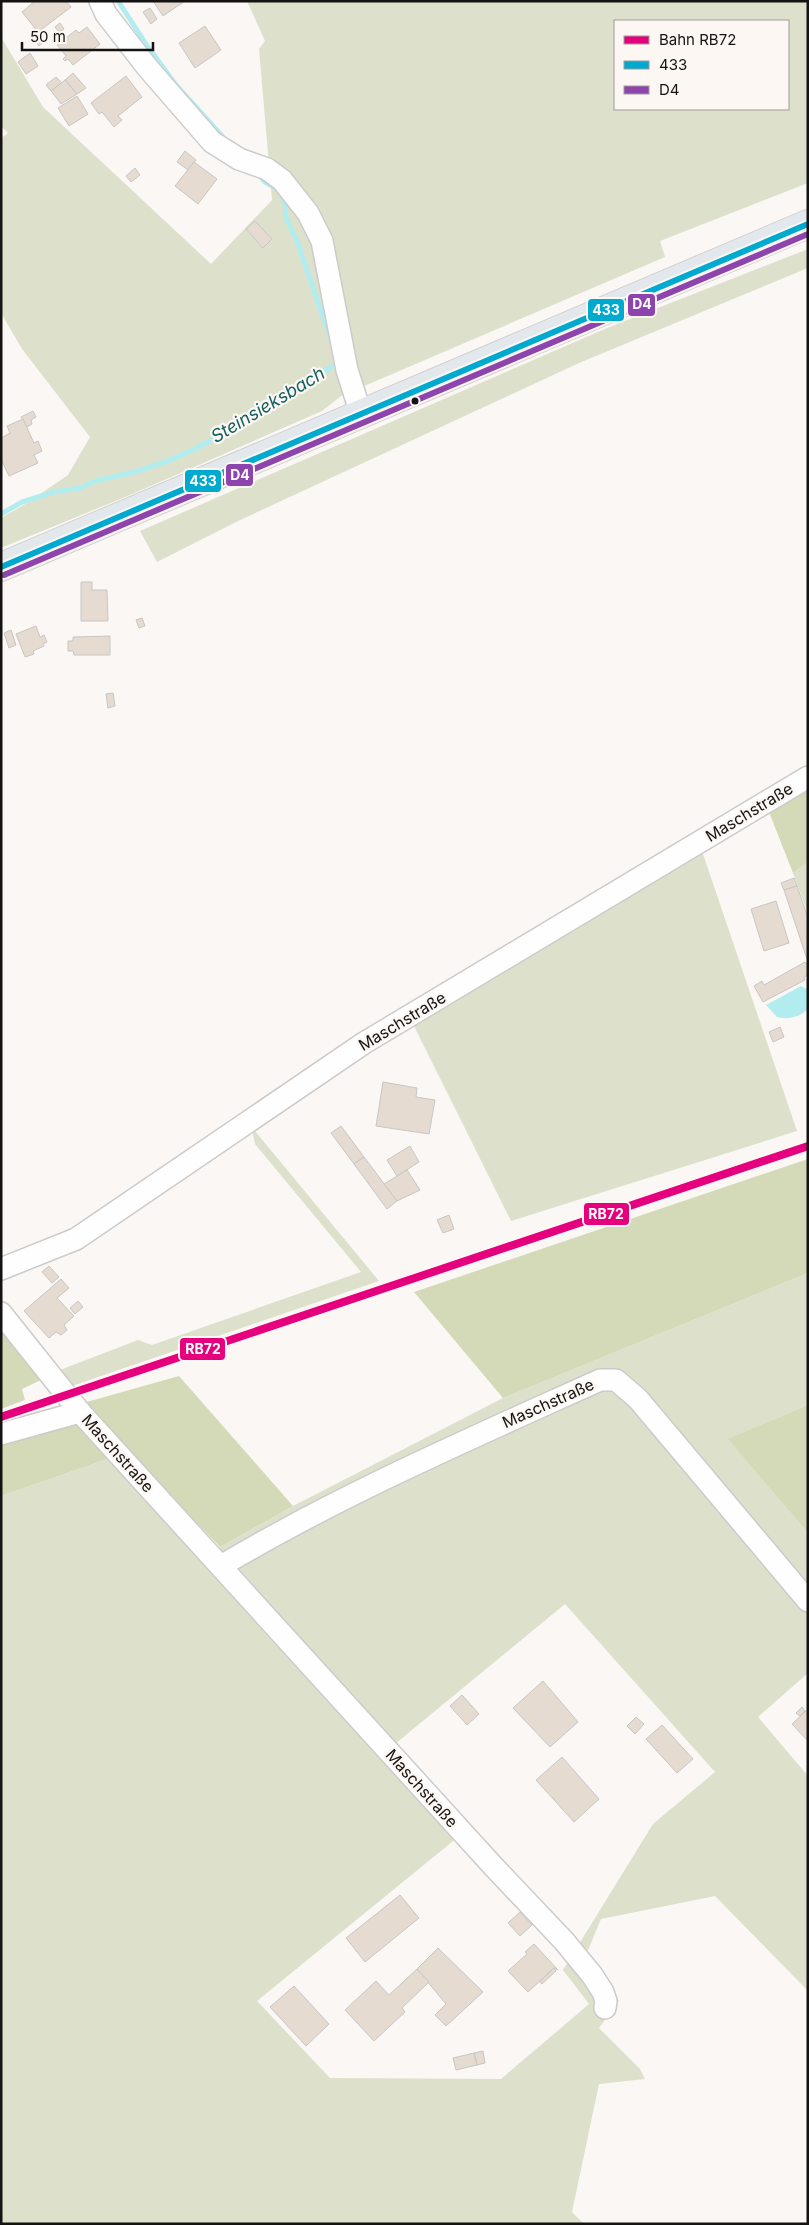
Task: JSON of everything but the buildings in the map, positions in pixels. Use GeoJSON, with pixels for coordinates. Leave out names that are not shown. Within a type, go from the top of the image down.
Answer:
{"type":"FeatureCollection","features":[{"type":"Feature","properties":{"kind":"main road"},"geometry":{"type":"LineString","coordinates":[[1,568],[808,224]]}},
{"type":"Feature","properties":{"kind":"street"},"geometry":{"type":"LineString","coordinates":[[100,1],[106,14],[147,67],[212,142],[239,159],[267,168],[282,180],[308,213],[322,241],[348,370],[361,414]]}},
{"type":"Feature","properties":{"kind":"street","name":"Maschstraße"},"geometry":{"type":"LineString","coordinates":[[1,1269],[76,1239],[364,1043],[808,777]]}},
{"type":"Feature","properties":{"kind":"street","name":"Maschstraße"},"geometry":{"type":"LineString","coordinates":[[1,1313],[80,1412],[486,1858],[564,1941],[604,1992],[606,2008]]}},
{"type":"Feature","properties":{"kind":"street","name":"Maschstraße"},"geometry":{"type":"LineString","coordinates":[[221,1566],[284,1529],[397,1472],[600,1380],[616,1380],[638,1399],[808,1601]]}},
{"type":"Feature","properties":{"kind":"street"},"geometry":{"type":"LineString","coordinates":[[1,1434],[80,1412]]}},
{"type":"Feature","properties":{"kind":"green space"},"geometry":{"type":"Polygon","coordinates":[[[247,1],[808,1],[808,183],[660,241],[665,257],[341,396],[322,411],[130,495],[1,548],[1,518],[68,475],[90,437],[22,349],[1,313],[1,138],[8,133],[1,126],[1,37],[43,107],[211,264],[272,200],[259,49],[265,41],[247,1]]]}},
{"type":"Feature","properties":{"kind":"green space"},"geometry":{"type":"Polygon","coordinates":[[[808,249],[808,268],[579,363],[238,521],[157,562],[140,531],[607,328],[808,249]]]}},
{"type":"Feature","properties":{"kind":"green space"},"geometry":{"type":"Polygon","coordinates":[[[808,787],[808,862],[793,873],[769,812],[808,787]]]}},
{"type":"Feature","properties":{"kind":"green space"},"geometry":{"type":"Polygon","coordinates":[[[702,851],[797,1131],[511,1221],[411,1020],[702,851]]]}},
{"type":"Feature","properties":{"kind":"green space"},"geometry":{"type":"Polygon","coordinates":[[[808,862],[808,914],[793,873],[808,862]]]}},
{"type":"Feature","properties":{"kind":"green space"},"geometry":{"type":"Polygon","coordinates":[[[251,1126],[379,1281],[69,1387],[60,1370],[138,1340],[152,1345],[361,1272],[255,1144],[251,1126]]]}},
{"type":"Feature","properties":{"kind":"green space"},"geometry":{"type":"Polygon","coordinates":[[[808,1159],[808,1273],[503,1398],[414,1292],[808,1159]]]}},
{"type":"Feature","properties":{"kind":"green space"},"geometry":{"type":"Polygon","coordinates":[[[808,1273],[808,1405],[729,1439],[808,1533],[808,1673],[758,1717],[808,1776],[808,1991],[715,1896],[601,1919],[586,1955],[619,2001],[599,2028],[640,2069],[645,2079],[599,2084],[572,2212],[584,2224],[1,2224],[1,1496],[113,1457],[208,1561],[220,1547],[293,1506],[503,1398],[808,1273]],[[565,1604],[395,1744],[458,1837],[257,2001],[330,2078],[501,2079],[589,2004],[563,1970],[653,1824],[715,1772],[565,1604]]]}},
{"type":"Feature","properties":{"kind":"green space"},"geometry":{"type":"Polygon","coordinates":[[[1,1324],[47,1377],[22,1389],[25,1400],[1,1409],[1,1324]]]}},
{"type":"Feature","properties":{"kind":"green space"},"geometry":{"type":"Polygon","coordinates":[[[179,1376],[293,1506],[220,1547],[83,1403],[179,1376]]]}},
{"type":"Feature","properties":{"kind":"green space"},"geometry":{"type":"Polygon","coordinates":[[[65,1405],[113,1457],[1,1496],[1,1427],[65,1405]]]}},
{"type":"Feature","properties":{"kind":"green space"},"geometry":{"type":"Polygon","coordinates":[[[808,1405],[808,1533],[728,1439],[808,1405]]]}},
{"type":"Feature","properties":{"kind":"water"},"geometry":{"type":"Polygon","coordinates":[[[801,986],[808,990],[808,1009],[798,1016],[790,1018],[777,1017],[766,1005],[801,986]]]}},
{"type":"Feature","properties":{"kind":"waterway","name":"Steinsieksbach"},"geometry":{"type":"LineString","coordinates":[[118,1],[176,85],[222,136]]}},
{"type":"Feature","properties":{"kind":"waterway","name":"Steinsieksbach"},"geometry":{"type":"LineString","coordinates":[[259,175],[265,182],[279,190],[285,203],[286,218],[297,241],[330,337]]}},
{"type":"Feature","properties":{"kind":"waterway","name":"Steinsieksbach"},"geometry":{"type":"LineString","coordinates":[[1,514],[22,502],[134,472],[168,461],[199,447],[260,412],[274,400],[292,393],[300,385],[337,364],[336,359]]}},
{"type":"Feature","properties":{"kind":"rail line","name":"RB72"},"geometry":{"type":"LineString","coordinates":[[1,1417],[808,1146]]}},
{"type":"Feature","properties":{"kind":"transit line","name":"433"},"geometry":{"type":"LineString","coordinates":[[1,567],[808,224]]}},
{"type":"Feature","properties":{"kind":"transit line","name":"D4"},"geometry":{"type":"LineString","coordinates":[[4,575],[808,234]]}}]}
